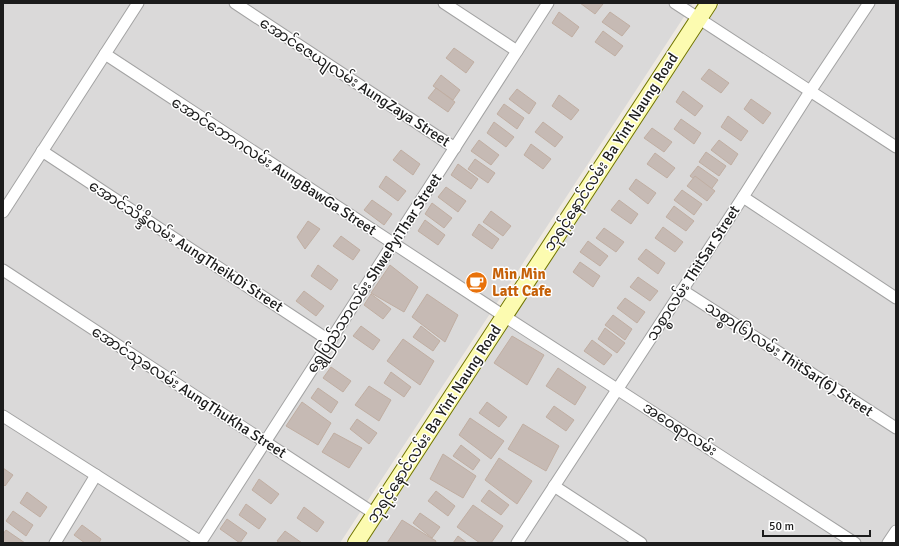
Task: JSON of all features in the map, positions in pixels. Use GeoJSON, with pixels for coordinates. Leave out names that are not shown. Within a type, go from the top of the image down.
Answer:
{"type":"FeatureCollection","features":[{"type":"Feature","properties":{"kind":"main road","name":"ဘုရင့်နောင်လမ်း Ba Yint Naung Road"},"geometry":{"type":"LineString","coordinates":[[356,543],[709,3]]}},
{"type":"Feature","properties":{"kind":"street"},"geometry":{"type":"LineString","coordinates":[[3,212],[138,3]]}},
{"type":"Feature","properties":{"kind":"street","name":"အောင်ဇေယျလမ်း AungZaya Street"},"geometry":{"type":"LineString","coordinates":[[235,3],[455,148]]}},
{"type":"Feature","properties":{"kind":"street"},"geometry":{"type":"LineString","coordinates":[[444,3],[517,51]]}},
{"type":"Feature","properties":{"kind":"street","name":"ရွှေပြည်သာလမ်း ShwePyiThar Street"},"geometry":{"type":"LineString","coordinates":[[201,543],[548,3]]}},
{"type":"Feature","properties":{"kind":"street"},"geometry":{"type":"LineString","coordinates":[[675,3],[811,90],[896,147]]}},
{"type":"Feature","properties":{"kind":"street","name":"သစ္စာလမ်း ThitSar Street"},"geometry":{"type":"LineString","coordinates":[[517,543],[869,3]]}},
{"type":"Feature","properties":{"kind":"street","name":"အောင်ဘောဂလမ်း AungBawGa Street"},"geometry":{"type":"LineString","coordinates":[[105,54],[504,316]]}},
{"type":"Feature","properties":{"kind":"street","name":"အောင်သိန္ဒိလမ်း AungTheikDi Street"},"geometry":{"type":"LineString","coordinates":[[42,151],[330,341]]}},
{"type":"Feature","properties":{"kind":"street"},"geometry":{"type":"LineString","coordinates":[[743,197],[896,298]]}},
{"type":"Feature","properties":{"kind":"street","name":"အောင်သုခလမ်း AungThuKha Street"},"geometry":{"type":"LineString","coordinates":[[3,270],[375,514]]}},
{"type":"Feature","properties":{"kind":"street","name":"သစ္စာ(၆)လမ်း ThitSar(6) Street"},"geometry":{"type":"LineString","coordinates":[[682,290],[896,428]]}},
{"type":"Feature","properties":{"kind":"street","name":"အဝေရာလမ်း"},"geometry":{"type":"LineString","coordinates":[[504,316],[855,543]]}},
{"type":"Feature","properties":{"kind":"street"},"geometry":{"type":"LineString","coordinates":[[3,416],[201,543]]}},
{"type":"Feature","properties":{"kind":"street"},"geometry":{"type":"LineString","coordinates":[[55,543],[96,475]]}},
{"type":"Feature","properties":{"kind":"street"},"geometry":{"type":"LineString","coordinates":[[554,486],[640,543]]}},
{"type":"Feature","properties":{"kind":"street"},"geometry":{"type":"LineString","coordinates":[[888,543],[896,531]]}},
{"type":"Feature","properties":{"kind":"shaded area"},"geometry":{"type":"Polygon","coordinates":[[[3,3],[693,3],[340,543],[3,543],[3,3]]]}},
{"type":"Feature","properties":{"kind":"shaded area"},"geometry":{"type":"Polygon","coordinates":[[[720,3],[896,3],[896,543],[365,543],[720,3]]]}},
{"type":"Feature","properties":{"kind":"building"},"geometry":{"type":"Polygon","coordinates":[[[580,3],[601,3],[603,4],[595,14],[580,3]]]}},
{"type":"Feature","properties":{"kind":"building"},"geometry":{"type":"Polygon","coordinates":[[[559,12],[579,27],[572,37],[552,23],[559,12]]]}},
{"type":"Feature","properties":{"kind":"building"},"geometry":{"type":"Polygon","coordinates":[[[610,12],[630,26],[622,36],[602,22],[610,12]]]}},
{"type":"Feature","properties":{"kind":"building"},"geometry":{"type":"Polygon","coordinates":[[[603,31],[623,46],[615,56],[595,42],[603,31]]]}},
{"type":"Feature","properties":{"kind":"building"},"geometry":{"type":"Polygon","coordinates":[[[454,48],[474,62],[466,73],[446,58],[454,48]]]}},
{"type":"Feature","properties":{"kind":"building"},"geometry":{"type":"Polygon","coordinates":[[[709,69],[729,83],[721,93],[701,79],[709,69]]]}},
{"type":"Feature","properties":{"kind":"building"},"geometry":{"type":"Polygon","coordinates":[[[441,75],[460,90],[453,100],[433,86],[441,75]]]}},
{"type":"Feature","properties":{"kind":"building"},"geometry":{"type":"Polygon","coordinates":[[[436,88],[455,102],[448,112],[428,98],[436,88]]]}},
{"type":"Feature","properties":{"kind":"building"},"geometry":{"type":"Polygon","coordinates":[[[517,89],[536,103],[529,114],[509,99],[517,89]]]}},
{"type":"Feature","properties":{"kind":"building"},"geometry":{"type":"Polygon","coordinates":[[[683,91],[703,106],[695,116],[676,102],[683,91]]]}},
{"type":"Feature","properties":{"kind":"building"},"geometry":{"type":"Polygon","coordinates":[[[559,95],[579,110],[571,120],[552,106],[559,95]]]}},
{"type":"Feature","properties":{"kind":"building"},"geometry":{"type":"Polygon","coordinates":[[[751,99],[771,113],[763,124],[744,109],[751,99]]]}},
{"type":"Feature","properties":{"kind":"building"},"geometry":{"type":"Polygon","coordinates":[[[504,104],[524,118],[517,129],[497,114],[504,104]]]}},
{"type":"Feature","properties":{"kind":"building"},"geometry":{"type":"Polygon","coordinates":[[[728,116],[748,131],[741,141],[721,127],[728,116]]]}},
{"type":"Feature","properties":{"kind":"building"},"geometry":{"type":"Polygon","coordinates":[[[681,119],[701,133],[694,144],[674,129],[681,119]]]}},
{"type":"Feature","properties":{"kind":"building"},"geometry":{"type":"Polygon","coordinates":[[[494,122],[514,137],[506,147],[487,133],[494,122]]]}},
{"type":"Feature","properties":{"kind":"building"},"geometry":{"type":"Polygon","coordinates":[[[543,122],[563,137],[555,147],[535,132],[543,122]]]}},
{"type":"Feature","properties":{"kind":"building"},"geometry":{"type":"Polygon","coordinates":[[[652,128],[672,142],[664,152],[644,138],[652,128]]]}},
{"type":"Feature","properties":{"kind":"building"},"geometry":{"type":"Polygon","coordinates":[[[479,140],[499,155],[491,165],[471,151],[479,140]]]}},
{"type":"Feature","properties":{"kind":"building"},"geometry":{"type":"Polygon","coordinates":[[[719,140],[738,154],[731,165],[711,150],[719,140]]]}},
{"type":"Feature","properties":{"kind":"building"},"geometry":{"type":"Polygon","coordinates":[[[531,144],[551,159],[543,169],[524,155],[531,144]]]}},
{"type":"Feature","properties":{"kind":"building"},"geometry":{"type":"Polygon","coordinates":[[[401,150],[420,164],[413,175],[393,160],[401,150]]]}},
{"type":"Feature","properties":{"kind":"building"},"geometry":{"type":"Polygon","coordinates":[[[706,152],[726,166],[719,176],[699,162],[706,152]]]}},
{"type":"Feature","properties":{"kind":"building"},"geometry":{"type":"Polygon","coordinates":[[[655,153],[675,168],[667,178],[647,164],[655,153]]]}},
{"type":"Feature","properties":{"kind":"building"},"geometry":{"type":"Polygon","coordinates":[[[475,159],[495,173],[488,183],[468,169],[475,159]]]}},
{"type":"Feature","properties":{"kind":"building"},"geometry":{"type":"Polygon","coordinates":[[[458,164],[478,179],[471,189],[451,175],[458,164]]]}},
{"type":"Feature","properties":{"kind":"building"},"geometry":{"type":"Polygon","coordinates":[[[698,166],[718,180],[710,191],[690,176],[698,166]]]}},
{"type":"Feature","properties":{"kind":"building"},"geometry":{"type":"Polygon","coordinates":[[[386,176],[406,191],[398,201],[379,187],[386,176]]]}},
{"type":"Feature","properties":{"kind":"building"},"geometry":{"type":"Polygon","coordinates":[[[695,176],[715,191],[707,201],[687,186],[695,176]]]}},
{"type":"Feature","properties":{"kind":"building"},"geometry":{"type":"Polygon","coordinates":[[[636,179],[656,193],[648,204],[629,189],[636,179]]]}},
{"type":"Feature","properties":{"kind":"building"},"geometry":{"type":"Polygon","coordinates":[[[446,187],[466,201],[458,212],[438,197],[446,187]]]}},
{"type":"Feature","properties":{"kind":"building"},"geometry":{"type":"Polygon","coordinates":[[[682,190],[702,204],[694,215],[674,200],[682,190]]]}},
{"type":"Feature","properties":{"kind":"building"},"geometry":{"type":"Polygon","coordinates":[[[372,200],[392,214],[384,225],[364,210],[372,200]]]}},
{"type":"Feature","properties":{"kind":"building"},"geometry":{"type":"Polygon","coordinates":[[[619,200],[638,214],[631,224],[611,210],[619,200]]]}},
{"type":"Feature","properties":{"kind":"building"},"geometry":{"type":"Polygon","coordinates":[[[432,203],[452,218],[444,228],[425,214],[432,203]]]}},
{"type":"Feature","properties":{"kind":"building"},"geometry":{"type":"Polygon","coordinates":[[[674,206],[694,221],[686,231],[666,217],[674,206]]]}},
{"type":"Feature","properties":{"kind":"building"},"geometry":{"type":"Polygon","coordinates":[[[491,211],[511,226],[503,236],[483,222],[491,211]]]}},
{"type":"Feature","properties":{"kind":"building"},"geometry":{"type":"Polygon","coordinates":[[[425,220],[445,235],[438,245],[418,231],[425,220]]]}},
{"type":"Feature","properties":{"kind":"building"},"geometry":{"type":"Polygon","coordinates":[[[308,221],[320,229],[305,249],[297,237],[308,221]]]}},
{"type":"Feature","properties":{"kind":"building"},"geometry":{"type":"Polygon","coordinates":[[[479,224],[499,239],[492,249],[472,235],[479,224]]]}},
{"type":"Feature","properties":{"kind":"building"},"geometry":{"type":"Polygon","coordinates":[[[663,227],[683,242],[675,252],[655,238],[663,227]]]}},
{"type":"Feature","properties":{"kind":"building"},"geometry":{"type":"Polygon","coordinates":[[[604,228],[624,242],[616,252],[596,238],[604,228]]]}},
{"type":"Feature","properties":{"kind":"building"},"geometry":{"type":"Polygon","coordinates":[[[341,236],[360,250],[353,260],[333,246],[341,236]]]}},
{"type":"Feature","properties":{"kind":"building"},"geometry":{"type":"Polygon","coordinates":[[[588,241],[608,256],[600,266],[580,252],[588,241]]]}},
{"type":"Feature","properties":{"kind":"building"},"geometry":{"type":"Polygon","coordinates":[[[646,249],[665,263],[658,274],[638,259],[646,249]]]}},
{"type":"Feature","properties":{"kind":"building"},"geometry":{"type":"Polygon","coordinates":[[[580,262],[600,276],[593,287],[573,272],[580,262]]]}},
{"type":"Feature","properties":{"kind":"building"},"geometry":{"type":"Polygon","coordinates":[[[318,265],[338,280],[331,290],[311,276],[318,265]]]}},
{"type":"Feature","properties":{"kind":"building"},"geometry":{"type":"Polygon","coordinates":[[[390,265],[418,287],[404,312],[371,293],[390,265]]]}},
{"type":"Feature","properties":{"kind":"building"},"geometry":{"type":"Polygon","coordinates":[[[638,277],[658,291],[650,301],[630,287],[638,277]]]}},
{"type":"Feature","properties":{"kind":"building"},"geometry":{"type":"Polygon","coordinates":[[[304,291],[324,306],[316,316],[296,301],[304,291]]]}},
{"type":"Feature","properties":{"kind":"building"},"geometry":{"type":"Polygon","coordinates":[[[371,294],[391,309],[383,319],[364,305],[371,294]]]}},
{"type":"Feature","properties":{"kind":"building"},"geometry":{"type":"Polygon","coordinates":[[[427,294],[458,315],[445,342],[412,317],[427,294]]]}},
{"type":"Feature","properties":{"kind":"building"},"geometry":{"type":"Polygon","coordinates":[[[625,298],[645,312],[637,323],[617,308],[625,298]]]}},
{"type":"Feature","properties":{"kind":"building"},"geometry":{"type":"Polygon","coordinates":[[[613,315],[632,329],[625,340],[605,325],[613,315]]]}},
{"type":"Feature","properties":{"kind":"building"},"geometry":{"type":"Polygon","coordinates":[[[361,326],[380,340],[373,350],[353,336],[361,326]]]}},
{"type":"Feature","properties":{"kind":"building"},"geometry":{"type":"Polygon","coordinates":[[[421,326],[440,341],[433,351],[413,337],[421,326]]]}},
{"type":"Feature","properties":{"kind":"building"},"geometry":{"type":"Polygon","coordinates":[[[605,328],[625,343],[617,353],[598,339],[605,328]]]}},
{"type":"Feature","properties":{"kind":"building"},"geometry":{"type":"Polygon","coordinates":[[[512,336],[544,355],[527,385],[494,363],[512,336]]]}},
{"type":"Feature","properties":{"kind":"building"},"geometry":{"type":"Polygon","coordinates":[[[403,339],[434,361],[420,385],[387,361],[403,339]]]}},
{"type":"Feature","properties":{"kind":"building"},"geometry":{"type":"Polygon","coordinates":[[[592,340],[612,355],[604,365],[584,351],[592,340]]]}},
{"type":"Feature","properties":{"kind":"building"},"geometry":{"type":"Polygon","coordinates":[[[331,367],[351,381],[343,392],[323,378],[331,367]]]}},
{"type":"Feature","properties":{"kind":"building"},"geometry":{"type":"Polygon","coordinates":[[[558,368],[586,387],[575,405],[546,386],[558,368]]]}},
{"type":"Feature","properties":{"kind":"building"},"geometry":{"type":"Polygon","coordinates":[[[391,372],[411,387],[404,397],[384,383],[391,372]]]}},
{"type":"Feature","properties":{"kind":"building"},"geometry":{"type":"Polygon","coordinates":[[[369,386],[391,400],[379,421],[355,405],[369,386]]]}},
{"type":"Feature","properties":{"kind":"building"},"geometry":{"type":"Polygon","coordinates":[[[318,388],[338,402],[331,413],[311,398],[318,388]]]}},
{"type":"Feature","properties":{"kind":"building"},"geometry":{"type":"Polygon","coordinates":[[[302,402],[331,423],[318,445],[286,426],[302,402]]]}},
{"type":"Feature","properties":{"kind":"building"},"geometry":{"type":"Polygon","coordinates":[[[487,402],[507,417],[499,427],[479,413],[487,402]]]}},
{"type":"Feature","properties":{"kind":"building"},"geometry":{"type":"Polygon","coordinates":[[[554,406],[574,420],[566,431],[546,417],[554,406]]]}},
{"type":"Feature","properties":{"kind":"building"},"geometry":{"type":"Polygon","coordinates":[[[470,418],[504,441],[491,459],[459,435],[470,418]]]}},
{"type":"Feature","properties":{"kind":"building"},"geometry":{"type":"Polygon","coordinates":[[[357,419],[377,433],[369,444],[350,429],[357,419]]]}},
{"type":"Feature","properties":{"kind":"building"},"geometry":{"type":"Polygon","coordinates":[[[523,424],[559,446],[546,471],[508,449],[523,424]]]}},
{"type":"Feature","properties":{"kind":"building"},"geometry":{"type":"Polygon","coordinates":[[[334,433],[362,448],[349,468],[322,452],[334,433]]]}},
{"type":"Feature","properties":{"kind":"building"},"geometry":{"type":"Polygon","coordinates":[[[461,445],[480,460],[473,470],[453,456],[461,445]]]}},
{"type":"Feature","properties":{"kind":"building"},"geometry":{"type":"Polygon","coordinates":[[[443,454],[476,476],[463,498],[430,479],[443,454]]]}},
{"type":"Feature","properties":{"kind":"building"},"geometry":{"type":"Polygon","coordinates":[[[499,458],[532,481],[517,504],[485,480],[499,458]]]}},
{"type":"Feature","properties":{"kind":"building"},"geometry":{"type":"Polygon","coordinates":[[[3,468],[13,475],[5,486],[3,484],[3,468]]]}},
{"type":"Feature","properties":{"kind":"building"},"geometry":{"type":"Polygon","coordinates":[[[259,479],[279,494],[271,504],[252,490],[259,479]]]}},
{"type":"Feature","properties":{"kind":"building"},"geometry":{"type":"Polygon","coordinates":[[[489,490],[509,505],[501,515],[481,501],[489,490]]]}},
{"type":"Feature","properties":{"kind":"building"},"geometry":{"type":"Polygon","coordinates":[[[436,491],[455,506],[448,516],[428,501],[436,491]]]}},
{"type":"Feature","properties":{"kind":"building"},"geometry":{"type":"Polygon","coordinates":[[[27,492],[47,507],[40,517],[20,503],[27,492]]]}},
{"type":"Feature","properties":{"kind":"building"},"geometry":{"type":"Polygon","coordinates":[[[246,504],[266,519],[259,529],[239,515],[246,504]]]}},
{"type":"Feature","properties":{"kind":"building"},"geometry":{"type":"Polygon","coordinates":[[[473,505],[503,526],[491,543],[480,543],[457,527],[473,505]]]}},
{"type":"Feature","properties":{"kind":"building"},"geometry":{"type":"Polygon","coordinates":[[[304,507],[324,522],[317,532],[297,518],[304,507]]]}},
{"type":"Feature","properties":{"kind":"building"},"geometry":{"type":"Polygon","coordinates":[[[13,511],[33,525],[26,536],[6,521],[13,511]]]}},
{"type":"Feature","properties":{"kind":"building"},"geometry":{"type":"Polygon","coordinates":[[[420,513],[440,527],[432,538],[413,523],[420,513]]]}},
{"type":"Feature","properties":{"kind":"building"},"geometry":{"type":"Polygon","coordinates":[[[227,519],[247,533],[240,543],[220,529],[227,519]]]}},
{"type":"Feature","properties":{"kind":"building"},"geometry":{"type":"Polygon","coordinates":[[[402,520],[436,541],[435,543],[387,543],[402,520]]]}},
{"type":"Feature","properties":{"kind":"building"},"geometry":{"type":"Polygon","coordinates":[[[82,525],[101,539],[99,543],[85,543],[74,535],[82,525]]]}},
{"type":"Feature","properties":{"kind":"building"},"geometry":{"type":"Polygon","coordinates":[[[6,530],[25,543],[3,543],[3,534],[6,530]]]}},
{"type":"Feature","properties":{"kind":"building"},"geometry":{"type":"Polygon","coordinates":[[[285,531],[302,543],[280,543],[277,541],[285,531]]]}},
{"type":"Feature","properties":{"kind":"building"},"geometry":{"type":"Polygon","coordinates":[[[458,536],[467,543],[453,543],[458,536]]]}},
{"type":"Feature","properties":{"kind":"place","name":"Min Min Latt Cafe"},"geometry":{"type":"Point","coordinates":[477,283]}}]}
